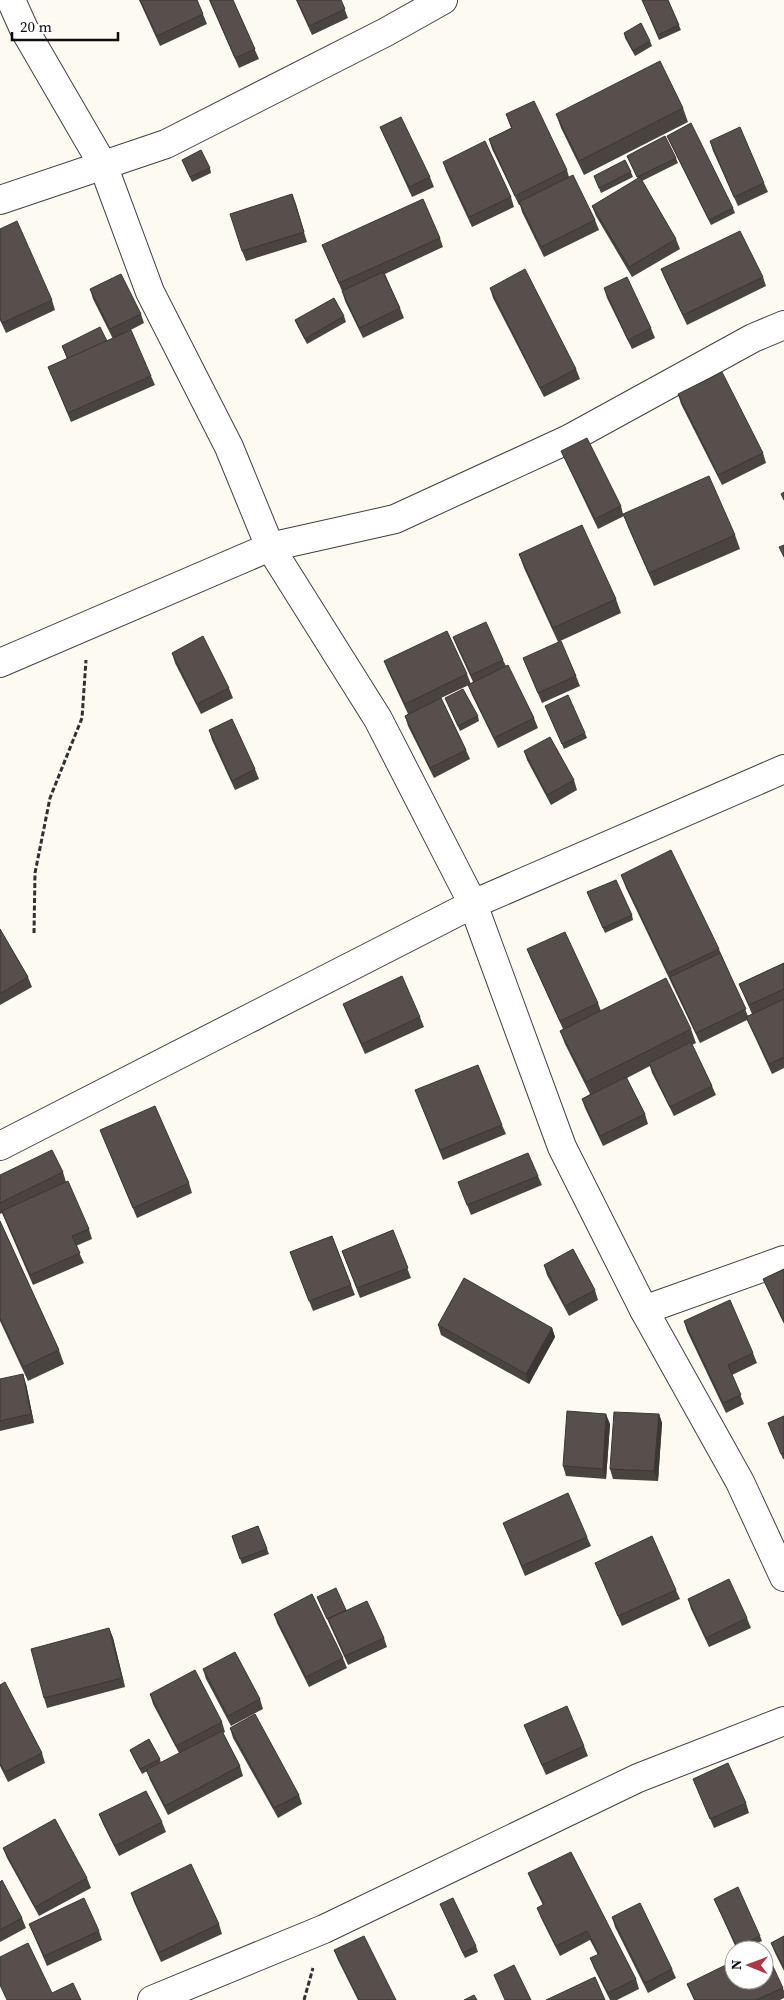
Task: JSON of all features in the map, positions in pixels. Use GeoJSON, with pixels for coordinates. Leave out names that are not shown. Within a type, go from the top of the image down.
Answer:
{"type":"FeatureCollection","features":[{"type":"Feature","properties":{"kind":"street"},"geometry":{"type":"LineString","coordinates":[[11,0],[24,29],[103,165],[150,292],[230,447],[270,547],[378,719],[473,904],[562,1147],[644,1310],[740,1482],[784,1577]]}},
{"type":"Feature","properties":{"kind":"street"},"geometry":{"type":"LineString","coordinates":[[0,200],[166,144],[386,32],[443,0]]}},
{"type":"Feature","properties":{"kind":"street"},"geometry":{"type":"LineString","coordinates":[[0,663],[270,547],[394,519],[569,439],[752,338],[784,325]]}},
{"type":"Feature","properties":{"kind":"street"},"geometry":{"type":"LineString","coordinates":[[0,1146],[473,904],[784,769]]}},
{"type":"Feature","properties":{"kind":"street"},"geometry":{"type":"LineString","coordinates":[[644,1310],[784,1260]]}},
{"type":"Feature","properties":{"kind":"street"},"geometry":{"type":"LineString","coordinates":[[152,2000],[324,1929],[638,1778],[784,1721]]}},
{"type":"Feature","properties":{"kind":"path"},"geometry":{"type":"LineString","coordinates":[[34,933],[35,873],[50,798],[82,718],[88,625]]}},
{"type":"Feature","properties":{"kind":"building"},"geometry":{"type":"Polygon","coordinates":[[[140,0],[197,0],[203,14],[157,36],[140,0]]]}},
{"type":"Feature","properties":{"kind":"building"},"geometry":{"type":"Polygon","coordinates":[[[210,0],[233,0],[255,49],[235,58],[210,0]]]}},
{"type":"Feature","properties":{"kind":"building"},"geometry":{"type":"Polygon","coordinates":[[[297,0],[341,0],[345,9],[309,26],[297,0]]]}},
{"type":"Feature","properties":{"kind":"building"},"geometry":{"type":"Polygon","coordinates":[[[642,0],[668,0],[679,25],[658,35],[642,0]]]}},
{"type":"Feature","properties":{"kind":"building"},"geometry":{"type":"Polygon","coordinates":[[[641,23],[650,41],[633,51],[624,33],[641,23]]]}},
{"type":"Feature","properties":{"kind":"building"},"geometry":{"type":"Polygon","coordinates":[[[660,61],[683,108],[579,161],[556,114],[660,61]]]}},
{"type":"Feature","properties":{"kind":"building"},"geometry":{"type":"Polygon","coordinates":[[[534,101],[567,170],[515,196],[489,139],[512,128],[506,114],[534,101]]]}},
{"type":"Feature","properties":{"kind":"building"},"geometry":{"type":"Polygon","coordinates":[[[401,117],[430,177],[409,187],[380,127],[401,117]]]}},
{"type":"Feature","properties":{"kind":"building"},"geometry":{"type":"Polygon","coordinates":[[[691,123],[733,208],[709,220],[667,136],[691,123]]]}},
{"type":"Feature","properties":{"kind":"building"},"geometry":{"type":"Polygon","coordinates":[[[740,127],[764,183],[734,197],[710,141],[740,127]]]}},
{"type":"Feature","properties":{"kind":"building"},"geometry":{"type":"Polygon","coordinates":[[[665,136],[676,158],[637,177],[627,156],[665,136]]]}},
{"type":"Feature","properties":{"kind":"building"},"geometry":{"type":"Polygon","coordinates":[[[485,141],[511,197],[469,217],[443,162],[485,141]]]}},
{"type":"Feature","properties":{"kind":"building"},"geometry":{"type":"Polygon","coordinates":[[[201,150],[210,168],[190,177],[182,160],[201,150]]]}},
{"type":"Feature","properties":{"kind":"building"},"geometry":{"type":"Polygon","coordinates":[[[625,160],[631,172],[599,188],[594,176],[625,160]]]}},
{"type":"Feature","properties":{"kind":"building"},"geometry":{"type":"Polygon","coordinates":[[[573,175],[595,220],[541,247],[519,202],[573,175]]]}},
{"type":"Feature","properties":{"kind":"building"},"geometry":{"type":"Polygon","coordinates":[[[640,177],[676,239],[629,267],[592,206],[640,177]]]}},
{"type":"Feature","properties":{"kind":"building"},"geometry":{"type":"Polygon","coordinates":[[[292,194],[304,232],[242,251],[230,214],[292,194]]]}},
{"type":"Feature","properties":{"kind":"building"},"geometry":{"type":"Polygon","coordinates":[[[423,199],[440,238],[339,283],[322,245],[423,199]]]}},
{"type":"Feature","properties":{"kind":"building"},"geometry":{"type":"Polygon","coordinates":[[[17,221],[52,300],[2,323],[0,318],[0,229],[17,221]]]}},
{"type":"Feature","properties":{"kind":"building"},"geometry":{"type":"Polygon","coordinates":[[[740,231],[763,277],[683,315],[661,269],[740,231]]]}},
{"type":"Feature","properties":{"kind":"building"},"geometry":{"type":"Polygon","coordinates":[[[525,269],[576,369],[540,388],[490,288],[525,269]]]}},
{"type":"Feature","properties":{"kind":"building"},"geometry":{"type":"Polygon","coordinates":[[[383,272],[400,308],[359,328],[342,291],[383,272]]]}},
{"type":"Feature","properties":{"kind":"building"},"geometry":{"type":"Polygon","coordinates":[[[121,274],[141,314],[110,329],[90,289],[121,274]]]}},
{"type":"Feature","properties":{"kind":"building"},"geometry":{"type":"Polygon","coordinates":[[[627,277],[651,328],[628,340],[604,288],[627,277]]]}},
{"type":"Feature","properties":{"kind":"building"},"geometry":{"type":"Polygon","coordinates":[[[334,298],[344,316],[305,339],[295,320],[334,298]]]}},
{"type":"Feature","properties":{"kind":"building"},"geometry":{"type":"Polygon","coordinates":[[[100,327],[107,341],[68,359],[62,346],[100,327]]]}},
{"type":"Feature","properties":{"kind":"building"},"geometry":{"type":"Polygon","coordinates":[[[131,330],[151,376],[68,413],[48,367],[131,330]]]}},
{"type":"Feature","properties":{"kind":"building"},"geometry":{"type":"Polygon","coordinates":[[[722,372],[763,453],[718,475],[678,394],[722,372]]]}},
{"type":"Feature","properties":{"kind":"building"},"geometry":{"type":"Polygon","coordinates":[[[587,438],[621,506],[595,519],[561,451],[587,438]]]}},
{"type":"Feature","properties":{"kind":"building"},"geometry":{"type":"Polygon","coordinates":[[[709,476],[735,535],[649,573],[623,514],[709,476]]]}},
{"type":"Feature","properties":{"kind":"building"},"geometry":{"type":"Polygon","coordinates":[[[582,525],[616,599],[553,628],[519,554],[582,525]]]}},
{"type":"Feature","properties":{"kind":"building"},"geometry":{"type":"Polygon","coordinates":[[[784,545],[784,557],[779,547],[784,545]]]}},
{"type":"Feature","properties":{"kind":"building"},"geometry":{"type":"Polygon","coordinates":[[[486,622],[503,660],[471,675],[453,637],[486,622]]]}},
{"type":"Feature","properties":{"kind":"building"},"geometry":{"type":"Polygon","coordinates":[[[447,631],[467,674],[405,704],[384,661],[447,631]]]}},
{"type":"Feature","properties":{"kind":"building"},"geometry":{"type":"Polygon","coordinates":[[[203,636],[229,688],[197,704],[172,653],[203,636]]]}},
{"type":"Feature","properties":{"kind":"building"},"geometry":{"type":"Polygon","coordinates":[[[561,641],[576,676],[538,693],[523,658],[561,641]]]}},
{"type":"Feature","properties":{"kind":"building"},"geometry":{"type":"Polygon","coordinates":[[[508,665],[534,718],[494,738],[468,685],[508,665]]]}},
{"type":"Feature","properties":{"kind":"building"},"geometry":{"type":"Polygon","coordinates":[[[463,689],[478,716],[458,726],[445,698],[463,689]]]}},
{"type":"Feature","properties":{"kind":"building"},"geometry":{"type":"Polygon","coordinates":[[[568,695],[585,733],[562,744],[545,706],[568,695]]]}},
{"type":"Feature","properties":{"kind":"building"},"geometry":{"type":"Polygon","coordinates":[[[441,698],[466,750],[430,768],[405,716],[441,698]]]}},
{"type":"Feature","properties":{"kind":"building"},"geometry":{"type":"Polygon","coordinates":[[[232,719],[255,769],[232,781],[209,730],[232,719]]]}},
{"type":"Feature","properties":{"kind":"building"},"geometry":{"type":"Polygon","coordinates":[[[550,737],[574,780],[547,795],[524,751],[550,737]]]}},
{"type":"Feature","properties":{"kind":"building"},"geometry":{"type":"Polygon","coordinates":[[[671,850],[719,949],[668,973],[621,875],[671,850]]]}},
{"type":"Feature","properties":{"kind":"building"},"geometry":{"type":"Polygon","coordinates":[[[616,880],[632,915],[603,928],[587,892],[616,880]]]}},
{"type":"Feature","properties":{"kind":"building"},"geometry":{"type":"Polygon","coordinates":[[[0,929],[28,977],[0,994],[0,929]]]}},
{"type":"Feature","properties":{"kind":"building"},"geometry":{"type":"Polygon","coordinates":[[[565,932],[598,1003],[560,1021],[527,949],[565,932]]]}},
{"type":"Feature","properties":{"kind":"building"},"geometry":{"type":"Polygon","coordinates":[[[720,953],[746,1009],[696,1033],[670,977],[720,953]]]}},
{"type":"Feature","properties":{"kind":"building"},"geometry":{"type":"Polygon","coordinates":[[[784,963],[784,989],[749,1005],[739,984],[784,963]]]}},
{"type":"Feature","properties":{"kind":"building"},"geometry":{"type":"Polygon","coordinates":[[[402,976],[420,1017],[362,1044],[343,1004],[402,976]]]}},
{"type":"Feature","properties":{"kind":"building"},"geometry":{"type":"Polygon","coordinates":[[[666,978],[691,1029],[586,1082],[560,1031],[666,978]]]}},
{"type":"Feature","properties":{"kind":"building"},"geometry":{"type":"Polygon","coordinates":[[[784,999],[784,1057],[769,1064],[746,1017],[784,999]]]}},
{"type":"Feature","properties":{"kind":"building"},"geometry":{"type":"Polygon","coordinates":[[[691,1042],[712,1086],[670,1107],[649,1063],[691,1042]]]}},
{"type":"Feature","properties":{"kind":"building"},"geometry":{"type":"Polygon","coordinates":[[[478,1065],[502,1125],[440,1150],[415,1090],[478,1065]]]}},
{"type":"Feature","properties":{"kind":"building"},"geometry":{"type":"Polygon","coordinates":[[[626,1077],[645,1114],[600,1136],[582,1099],[626,1077]]]}},
{"type":"Feature","properties":{"kind":"building"},"geometry":{"type":"Polygon","coordinates":[[[155,1106],[189,1183],[133,1208],[100,1130],[155,1106]]]}},
{"type":"Feature","properties":{"kind":"building"},"geometry":{"type":"Polygon","coordinates":[[[52,1150],[63,1172],[0,1203],[0,1175],[52,1150]]]}},
{"type":"Feature","properties":{"kind":"building"},"geometry":{"type":"Polygon","coordinates":[[[528,1153],[538,1176],[467,1205],[458,1182],[528,1153]]]}},
{"type":"Feature","properties":{"kind":"building"},"geometry":{"type":"Polygon","coordinates":[[[68,1181],[89,1229],[72,1236],[80,1253],[30,1275],[2,1211],[68,1181]]]}},
{"type":"Feature","properties":{"kind":"building"},"geometry":{"type":"Polygon","coordinates":[[[0,1221],[59,1350],[23,1367],[0,1318],[0,1221]]]}},
{"type":"Feature","properties":{"kind":"building"},"geometry":{"type":"Polygon","coordinates":[[[393,1230],[408,1268],[357,1288],[342,1251],[393,1230]]]}},
{"type":"Feature","properties":{"kind":"building"},"geometry":{"type":"Polygon","coordinates":[[[332,1236],[351,1285],[309,1301],[290,1252],[332,1236]]]}},
{"type":"Feature","properties":{"kind":"building"},"geometry":{"type":"Polygon","coordinates":[[[573,1249],[595,1290],[565,1306],[544,1265],[573,1249]]]}},
{"type":"Feature","properties":{"kind":"building"},"geometry":{"type":"Polygon","coordinates":[[[784,1269],[784,1322],[763,1279],[784,1269]]]}},
{"type":"Feature","properties":{"kind":"building"},"geometry":{"type":"Polygon","coordinates":[[[464,1278],[552,1328],[526,1374],[438,1325],[464,1278]]]}},
{"type":"Feature","properties":{"kind":"building"},"geometry":{"type":"Polygon","coordinates":[[[730,1300],[753,1353],[728,1365],[741,1395],[723,1403],[684,1321],[730,1300]]]}},
{"type":"Feature","properties":{"kind":"building"},"geometry":{"type":"Polygon","coordinates":[[[23,1374],[31,1414],[0,1421],[0,1379],[23,1374]]]}},
{"type":"Feature","properties":{"kind":"building"},"geometry":{"type":"Polygon","coordinates":[[[567,1411],[606,1414],[603,1469],[563,1466],[567,1411]]]}},
{"type":"Feature","properties":{"kind":"building"},"geometry":{"type":"Polygon","coordinates":[[[614,1412],[659,1414],[654,1471],[610,1469],[614,1412]]]}},
{"type":"Feature","properties":{"kind":"building"},"geometry":{"type":"Polygon","coordinates":[[[784,1416],[784,1453],[781,1454],[768,1423],[784,1416]]]}},
{"type":"Feature","properties":{"kind":"building"},"geometry":{"type":"Polygon","coordinates":[[[568,1493],[587,1537],[522,1566],[503,1523],[568,1493]]]}},
{"type":"Feature","properties":{"kind":"building"},"geometry":{"type":"Polygon","coordinates":[[[258,1526],[267,1549],[240,1559],[232,1536],[258,1526]]]}},
{"type":"Feature","properties":{"kind":"building"},"geometry":{"type":"Polygon","coordinates":[[[652,1536],[676,1590],[618,1616],[595,1563],[652,1536]]]}},
{"type":"Feature","properties":{"kind":"building"},"geometry":{"type":"Polygon","coordinates":[[[729,1579],[747,1618],[706,1638],[688,1599],[729,1579]]]}},
{"type":"Feature","properties":{"kind":"building"},"geometry":{"type":"Polygon","coordinates":[[[336,1588],[346,1610],[327,1619],[317,1597],[336,1588]]]}},
{"type":"Feature","properties":{"kind":"building"},"geometry":{"type":"Polygon","coordinates":[[[312,1594],[343,1658],[306,1677],[274,1614],[312,1594]]]}},
{"type":"Feature","properties":{"kind":"building"},"geometry":{"type":"Polygon","coordinates":[[[367,1601],[384,1638],[345,1656],[328,1619],[367,1601]]]}},
{"type":"Feature","properties":{"kind":"building"},"geometry":{"type":"Polygon","coordinates":[[[109,1628],[122,1678],[44,1698],[31,1649],[109,1628]]]}},
{"type":"Feature","properties":{"kind":"building"},"geometry":{"type":"Polygon","coordinates":[[[235,1652],[260,1699],[228,1716],[203,1669],[235,1652]]]}},
{"type":"Feature","properties":{"kind":"building"},"geometry":{"type":"Polygon","coordinates":[[[195,1670],[222,1722],[176,1746],[150,1694],[195,1670]]]}},
{"type":"Feature","properties":{"kind":"building"},"geometry":{"type":"Polygon","coordinates":[[[5,1682],[42,1753],[5,1772],[0,1763],[0,1685],[5,1682]]]}},
{"type":"Feature","properties":{"kind":"building"},"geometry":{"type":"Polygon","coordinates":[[[567,1706],[584,1746],[542,1765],[524,1725],[567,1706]]]}},
{"type":"Feature","properties":{"kind":"building"},"geometry":{"type":"Polygon","coordinates":[[[255,1714],[299,1795],[274,1808],[230,1728],[255,1714]]]}},
{"type":"Feature","properties":{"kind":"building"},"geometry":{"type":"Polygon","coordinates":[[[222,1731],[240,1766],[165,1806],[146,1770],[222,1731]]]}},
{"type":"Feature","properties":{"kind":"building"},"geometry":{"type":"Polygon","coordinates":[[[149,1739],[160,1759],[140,1769],[130,1750],[149,1739]]]}},
{"type":"Feature","properties":{"kind":"building"},"geometry":{"type":"Polygon","coordinates":[[[728,1763],[746,1803],[710,1819],[693,1779],[728,1763]]]}},
{"type":"Feature","properties":{"kind":"building"},"geometry":{"type":"Polygon","coordinates":[[[146,1791],[162,1822],[115,1846],[99,1814],[146,1791]]]}},
{"type":"Feature","properties":{"kind":"building"},"geometry":{"type":"Polygon","coordinates":[[[55,1819],[87,1878],[35,1907],[3,1848],[55,1819]]]}},
{"type":"Feature","properties":{"kind":"building"},"geometry":{"type":"Polygon","coordinates":[[[571,1852],[636,1979],[608,1993],[590,1958],[599,1954],[587,1931],[556,1946],[537,1908],[544,1904],[528,1873],[571,1852]]]}},
{"type":"Feature","properties":{"kind":"building"},"geometry":{"type":"Polygon","coordinates":[[[191,1864],[219,1924],[158,1953],[131,1893],[191,1864]]]}},
{"type":"Feature","properties":{"kind":"building"},"geometry":{"type":"Polygon","coordinates":[[[2,1880],[22,1918],[0,1930],[0,1882],[2,1880]]]}},
{"type":"Feature","properties":{"kind":"building"},"geometry":{"type":"Polygon","coordinates":[[[738,1887],[760,1936],[752,1940],[734,1940],[714,1899],[738,1887]]]}},
{"type":"Feature","properties":{"kind":"building"},"geometry":{"type":"Polygon","coordinates":[[[84,1898],[99,1931],[44,1956],[29,1924],[84,1898]]]}},
{"type":"Feature","properties":{"kind":"building"},"geometry":{"type":"Polygon","coordinates":[[[453,1898],[476,1946],[463,1953],[440,1904],[453,1898]]]}},
{"type":"Feature","properties":{"kind":"building"},"geometry":{"type":"Polygon","coordinates":[[[640,1903],[672,1969],[645,1983],[612,1917],[640,1903]]]}},
{"type":"Feature","properties":{"kind":"building"},"geometry":{"type":"Polygon","coordinates":[[[364,1936],[396,2000],[359,2000],[334,1950],[364,1936]]]}},
{"type":"Feature","properties":{"kind":"building"},"geometry":{"type":"Polygon","coordinates":[[[784,1936],[784,1968],[774,1949],[774,1941],[784,1936]]]}},
{"type":"Feature","properties":{"kind":"building"},"geometry":{"type":"Polygon","coordinates":[[[28,1943],[52,1993],[73,1983],[81,2000],[7,2000],[0,1985],[0,1957],[28,1943]]]}},
{"type":"Feature","properties":{"kind":"building"},"geometry":{"type":"Polygon","coordinates":[[[514,1965],[531,2000],[505,2000],[494,1975],[514,1965]]]}},
{"type":"Feature","properties":{"kind":"building"},"geometry":{"type":"Polygon","coordinates":[[[724,1966],[724,1990],[774,1990],[774,1969],[783,1988],[756,2000],[695,2000],[687,1984],[724,1966]]]}},
{"type":"Feature","properties":{"kind":"building"},"geometry":{"type":"Polygon","coordinates":[[[595,1977],[605,2000],[546,2000],[595,1977]]]}},
{"type":"Feature","properties":{"kind":"building"},"geometry":{"type":"Polygon","coordinates":[[[474,1995],[477,2000],[464,2000],[474,1995]]]}}]}
